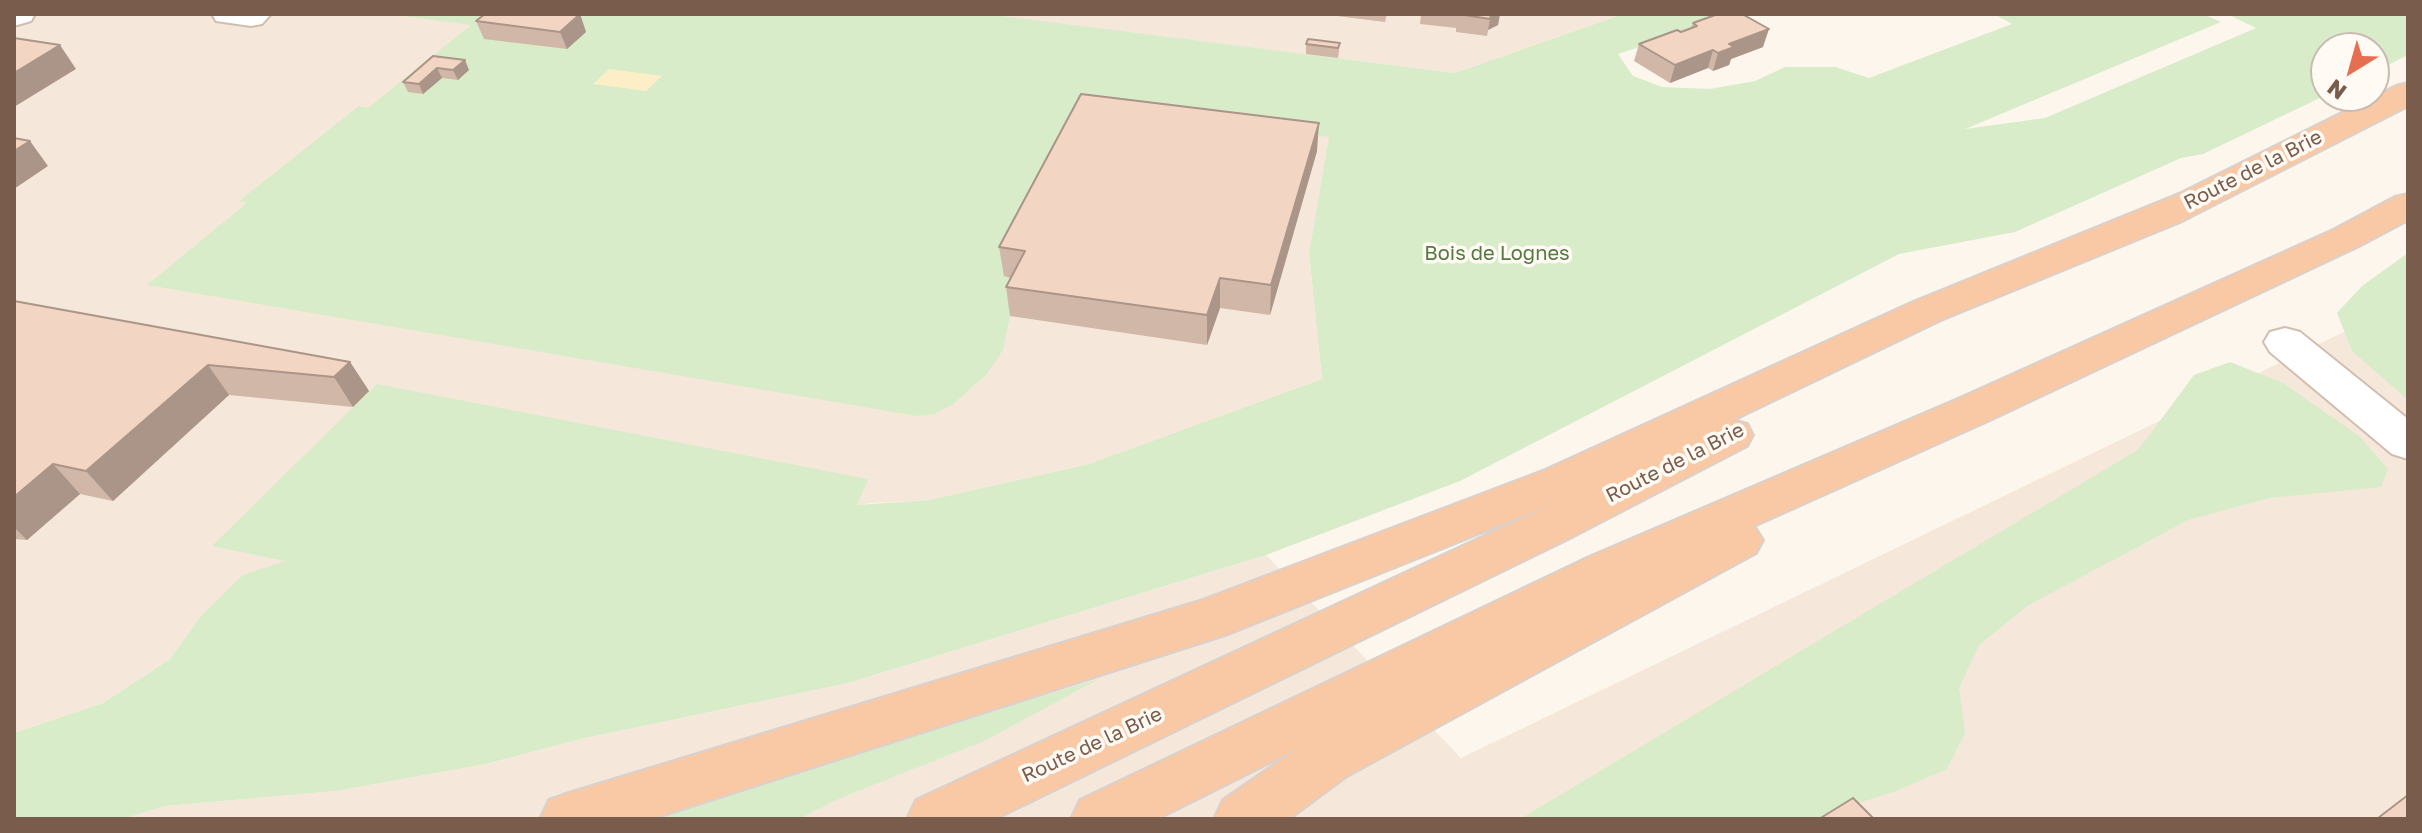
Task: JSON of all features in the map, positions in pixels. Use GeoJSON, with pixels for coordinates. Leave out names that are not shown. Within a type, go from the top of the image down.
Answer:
{"type":"FeatureCollection","features":[{"type":"Feature","properties":{"kind":"highway","name":"Route de la Brie"},"geometry":{"type":"LineString","coordinates":[[936,819],[1551,526],[2408,93]]}},
{"type":"Feature","properties":{"kind":"highway"},"geometry":{"type":"LineString","coordinates":[[569,819],[1210,619],[1561,482],[1927,311],[2192,201]]}},
{"type":"Feature","properties":{"kind":"highway"},"geometry":{"type":"LineString","coordinates":[[1100,819],[1606,571],[1975,409],[2346,238],[2408,205]]}},
{"type":"Feature","properties":{"kind":"highway"},"geometry":{"type":"LineString","coordinates":[[1243,819],[1327,759],[1697,564],[1975,409]]}},
{"type":"Feature","properties":{"kind":"street"},"geometry":{"type":"LineString","coordinates":[[14,17],[20,14]]}},
{"type":"Feature","properties":{"kind":"street"},"geometry":{"type":"LineString","coordinates":[[2285,342],[2408,443]]}},
{"type":"Feature","properties":{"kind":"shaded area"},"geometry":{"type":"Polygon","coordinates":[[[14,14],[1623,14],[1455,73],[1343,59],[1309,253],[1322,379],[1089,464],[929,500],[872,503],[202,615],[170,659],[103,703],[14,733],[14,14]]]}},
{"type":"Feature","properties":{"kind":"shaded area"},"geometry":{"type":"Polygon","coordinates":[[[2408,301],[2408,819],[123,819],[165,806],[336,791],[486,764],[581,739],[848,683],[1266,555],[1461,758],[2408,301]]]}},
{"type":"Feature","properties":{"kind":"green space","name":"Bois de Lognes"},"geometry":{"type":"Polygon","coordinates":[[[387,14],[985,14],[1455,73],[1623,14],[1741,14],[1618,54],[1633,76],[1662,87],[1710,89],[1755,81],[1785,67],[1835,67],[1869,78],[2012,24],[1994,14],[2203,14],[2221,22],[1965,129],[2045,118],[2256,28],[2227,14],[2408,14],[2408,55],[2390,64],[2390,32],[2310,32],[2310,103],[2203,154],[2181,158],[2015,232],[1899,254],[1460,481],[1266,555],[848,683],[581,739],[486,764],[336,791],[165,806],[123,819],[14,819],[14,733],[103,703],[170,659],[202,615],[243,575],[285,561],[212,546],[377,384],[868,479],[857,505],[929,500],[1089,464],[1322,379],[1309,253],[1329,137],[1091,107],[1084,122],[1317,151],[1270,315],[1029,280],[1010,316],[1003,350],[986,375],[952,405],[935,414],[917,416],[147,285],[247,203],[239,201],[359,106],[368,108],[471,25],[387,14]]]}},
{"type":"Feature","properties":{"kind":"green space"},"geometry":{"type":"Polygon","coordinates":[[[2408,253],[2408,400],[2352,351],[2337,313],[2362,286],[2408,253]]]}},
{"type":"Feature","properties":{"kind":"green space"},"geometry":{"type":"Polygon","coordinates":[[[2230,362],[2283,383],[2359,436],[2388,469],[2381,487],[2269,498],[2188,520],[2027,606],[1979,645],[1959,688],[1965,733],[1947,769],[1896,791],[1847,807],[1828,819],[1520,819],[2139,449],[2194,375],[2230,362]]]}},
{"type":"Feature","properties":{"kind":"green space"},"geometry":{"type":"Polygon","coordinates":[[[1099,679],[984,741],[843,797],[799,819],[628,819],[1099,679]]]}},
{"type":"Feature","properties":{"kind":"sand"},"geometry":{"type":"Polygon","coordinates":[[[609,69],[662,76],[646,91],[593,84],[609,69]]]}},
{"type":"Feature","properties":{"kind":"building"},"geometry":{"type":"Polygon","coordinates":[[[485,14],[580,14],[560,32],[476,21],[485,14]]]}},
{"type":"Feature","properties":{"kind":"building"},"geometry":{"type":"Polygon","coordinates":[[[1458,14],[1491,14],[1490,19],[1458,14]]]}},
{"type":"Feature","properties":{"kind":"building"},"geometry":{"type":"Polygon","coordinates":[[[1718,14],[1742,14],[1769,29],[1729,44],[1734,47],[1718,53],[1713,50],[1675,65],[1639,44],[1697,26],[1693,23],[1718,14]]]}},
{"type":"Feature","properties":{"kind":"building"},"geometry":{"type":"Polygon","coordinates":[[[14,38],[60,45],[14,73],[14,38]]]}},
{"type":"Feature","properties":{"kind":"building"},"geometry":{"type":"Polygon","coordinates":[[[1308,39],[1340,43],[1338,48],[1306,44],[1308,39]]]}},
{"type":"Feature","properties":{"kind":"building"},"geometry":{"type":"Polygon","coordinates":[[[433,56],[465,60],[453,70],[437,68],[419,84],[403,82],[433,56]]]}},
{"type":"Feature","properties":{"kind":"building"},"geometry":{"type":"Polygon","coordinates":[[[1081,94],[1319,123],[1271,285],[1220,278],[1207,315],[1006,287],[1025,251],[999,247],[1081,94]]]}},
{"type":"Feature","properties":{"kind":"building"},"geometry":{"type":"Polygon","coordinates":[[[14,138],[30,141],[14,151],[14,138]]]}},
{"type":"Feature","properties":{"kind":"building"},"geometry":{"type":"Polygon","coordinates":[[[14,301],[350,362],[334,377],[208,365],[86,471],[53,464],[14,497],[14,301]]]}},
{"type":"Feature","properties":{"kind":"building"},"geometry":{"type":"Polygon","coordinates":[[[2408,795],[2408,819],[2378,818],[2408,795]]]}},
{"type":"Feature","properties":{"kind":"building"},"geometry":{"type":"Polygon","coordinates":[[[1853,798],[1874,819],[1819,819],[1853,798]]]}}]}
